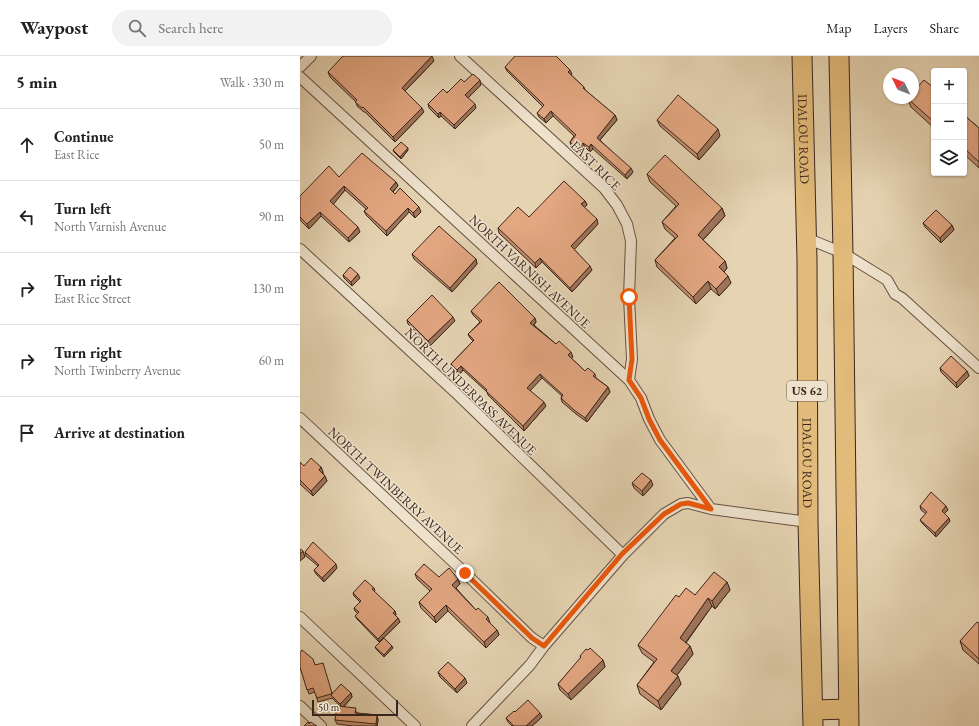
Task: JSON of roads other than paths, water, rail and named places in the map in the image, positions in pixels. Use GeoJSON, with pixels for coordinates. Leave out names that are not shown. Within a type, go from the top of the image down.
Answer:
{"type":"FeatureCollection","features":[{"type":"Feature","properties":{"kind":"highway","name":"IDALOU ROAD"},"geometry":{"type":"LineString","coordinates":[[802,56],[806,238],[808,522],[813,718]]}},
{"type":"Feature","properties":{"kind":"highway","name":"US 62"},"geometry":{"type":"LineString","coordinates":[[839,56],[849,718]]}},
{"type":"Feature","properties":{"kind":"highway"},"geometry":{"type":"LineString","coordinates":[[813,718],[849,718]]}},
{"type":"Feature","properties":{"kind":"street"},"geometry":{"type":"LineString","coordinates":[[300,67],[310,56]]}},
{"type":"Feature","properties":{"kind":"street","name":"EAST RICE"},"geometry":{"type":"LineString","coordinates":[[460,56],[604,188],[617,205],[627,224],[631,241],[629,297],[632,359],[629,380]]}},
{"type":"Feature","properties":{"kind":"street","name":"NORTH VARNISH AVENUE"},"geometry":{"type":"LineString","coordinates":[[300,77],[629,380],[641,398],[649,419],[660,440],[711,509]]}},
{"type":"Feature","properties":{"kind":"street"},"geometry":{"type":"LineString","coordinates":[[806,238],[843,253],[887,280],[894,294],[902,298],[979,368]]}},
{"type":"Feature","properties":{"kind":"street","name":"NORTH UNDERPASS AVENUE"},"geometry":{"type":"LineString","coordinates":[[300,249],[455,392],[622,554]]}},
{"type":"Feature","properties":{"kind":"street","name":"NORTH TWINBERRY AVENUE"},"geometry":{"type":"LineString","coordinates":[[300,418],[532,638],[544,646]]}},
{"type":"Feature","properties":{"kind":"street"},"geometry":{"type":"LineString","coordinates":[[472,726],[530,665],[544,646],[622,554],[671,509],[681,504],[688,503],[711,509],[808,522]]}},
{"type":"Feature","properties":{"kind":"street"},"geometry":{"type":"LineString","coordinates":[[300,617],[415,726]]}},
{"type":"Feature","properties":{"kind":"street"},"geometry":{"type":"LineString","coordinates":[[300,706],[321,726]]}}]}
